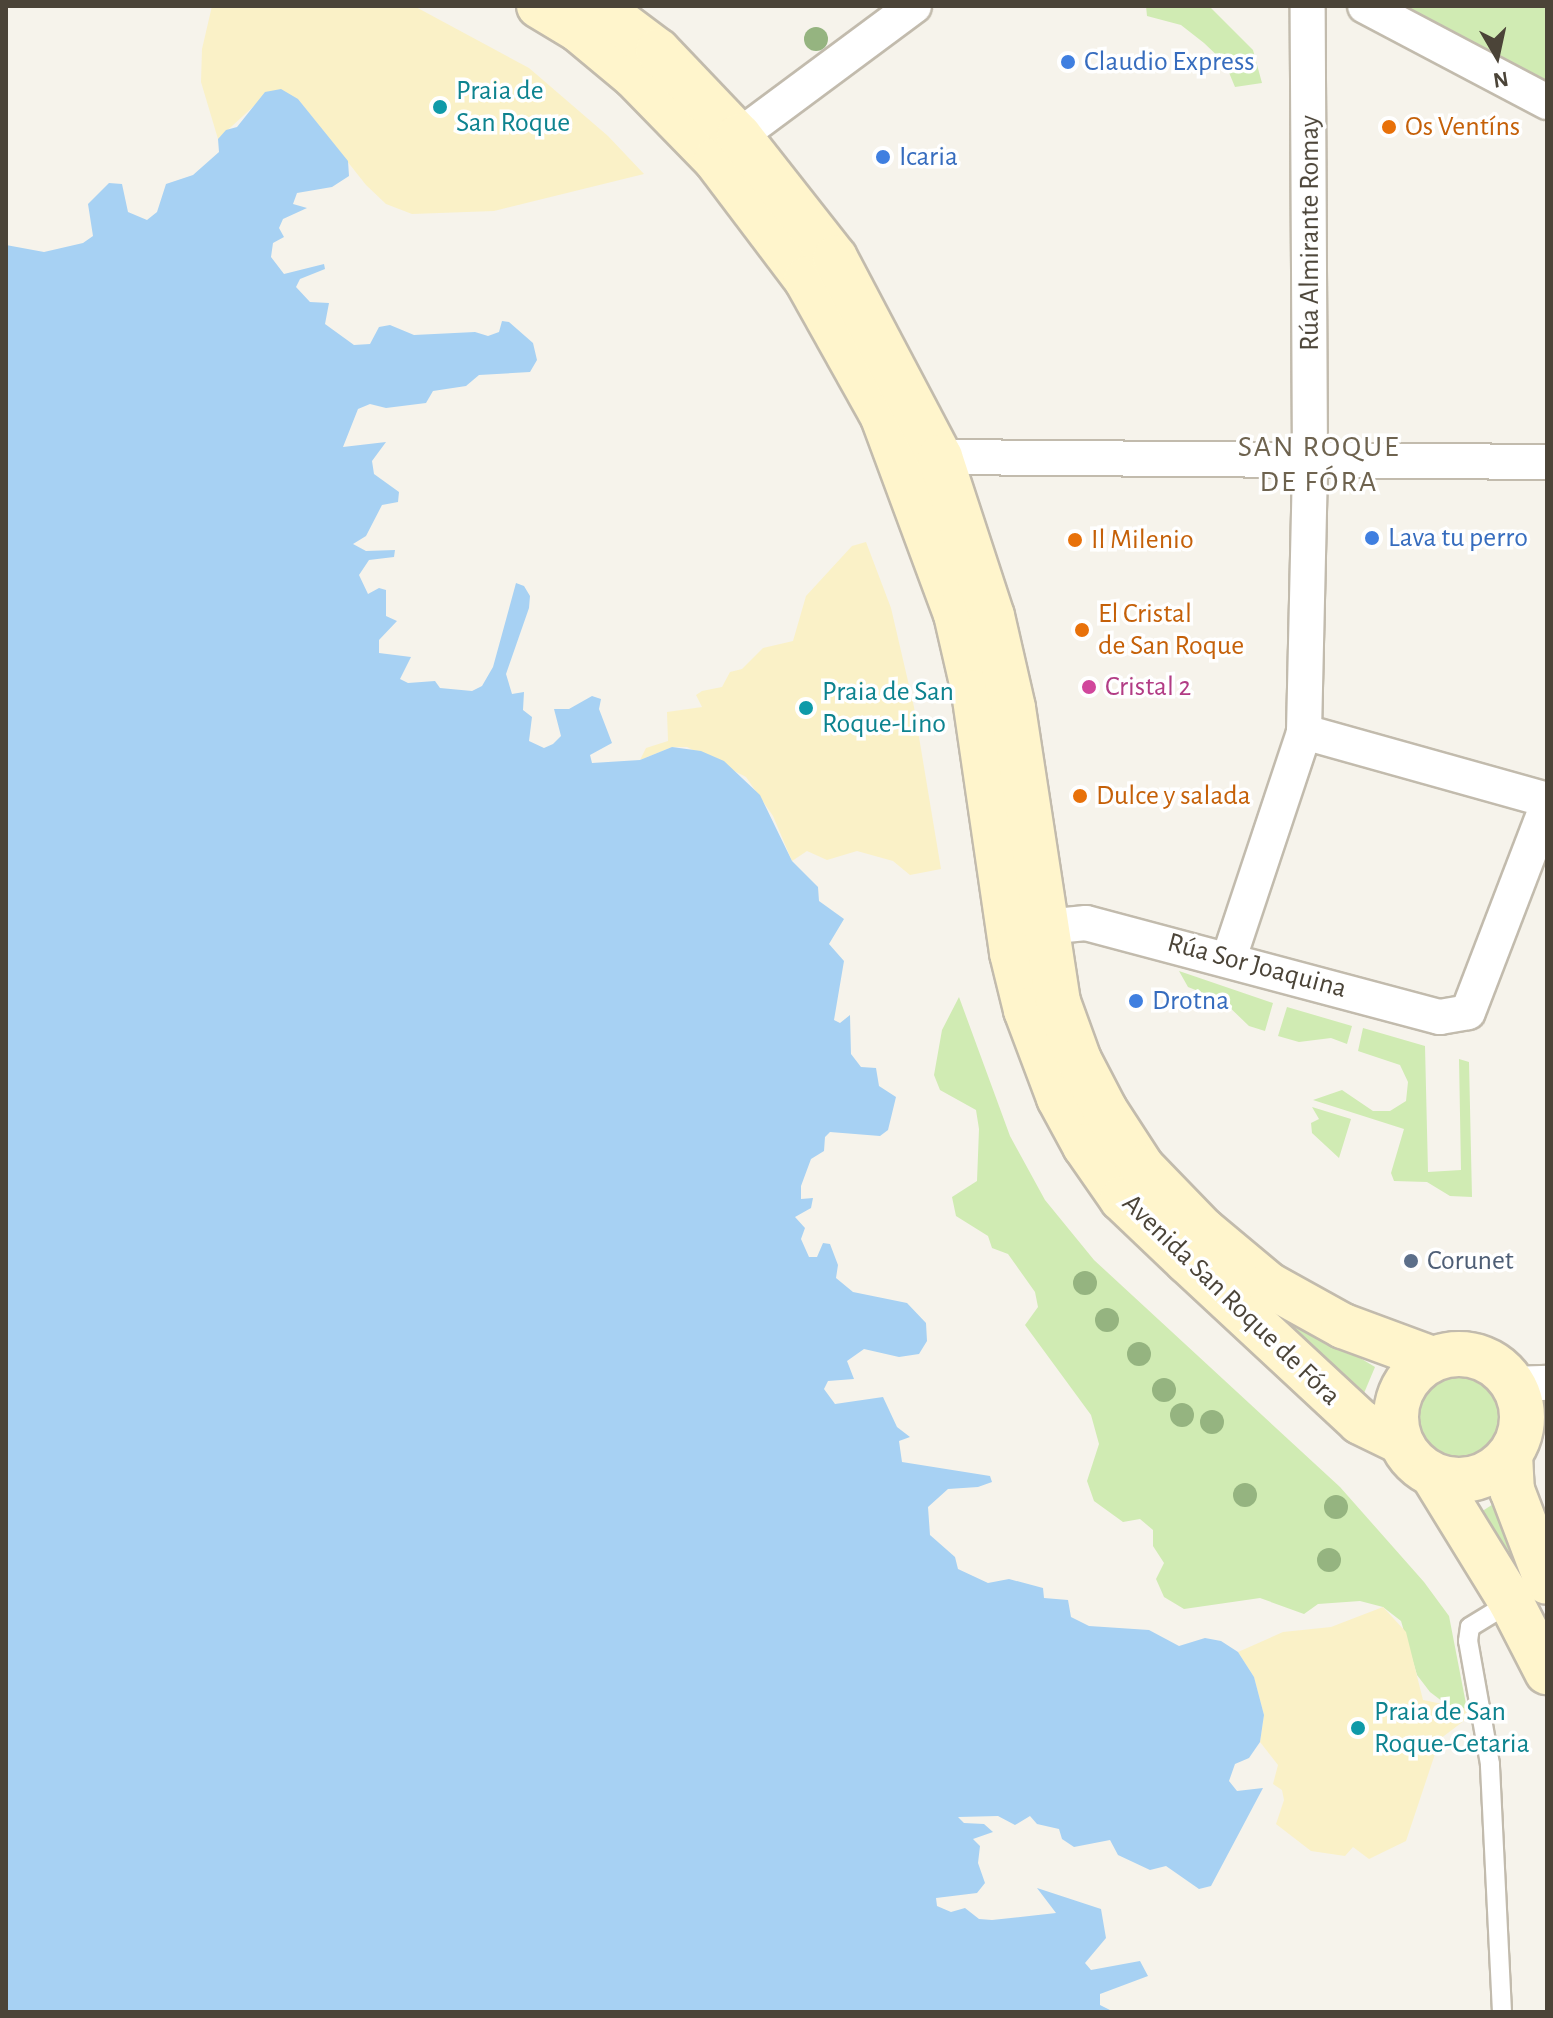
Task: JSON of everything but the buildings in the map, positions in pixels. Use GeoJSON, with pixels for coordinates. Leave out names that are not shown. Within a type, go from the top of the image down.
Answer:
{"type":"FeatureCollection","features":[{"type":"Feature","properties":{"kind":"street","name":"Avenida San Roque de Fóra"},"geometry":{"type":"LineString","coordinates":[[539,6],[579,30],[634,76],[716,160],[806,279],[883,417],[956,614],[974,692],[1012,953],[1026,1010],[1059,1098],[1085,1146],[1122,1199],[1187,1261],[1360,1422],[1399,1441]]}},
{"type":"Feature","properties":{"kind":"street","name":"Avenida San Roque de Fóra"},"geometry":{"type":"LineString","coordinates":[[598,6],[658,51],[739,136],[835,258],[940,457],[992,616],[1013,708],[1058,1002],[1079,1060],[1142,1167],[1203,1230],[1269,1285],[1343,1326],[1432,1359]]}},
{"type":"Feature","properties":{"kind":"street"},"geometry":{"type":"LineString","coordinates":[[739,136],[914,6]]}},
{"type":"Feature","properties":{"kind":"street","name":"Rúa Almirante Romay"},"geometry":{"type":"LineString","coordinates":[[1229,958],[1304,732],[1310,461],[1308,6]]}},
{"type":"Feature","properties":{"kind":"street"},"geometry":{"type":"LineString","coordinates":[[1365,6],[1547,102]]}},
{"type":"Feature","properties":{"kind":"street"},"geometry":{"type":"LineString","coordinates":[[940,457],[1547,462]]}},
{"type":"Feature","properties":{"kind":"street"},"geometry":{"type":"LineString","coordinates":[[1304,732],[1547,803]]}},
{"type":"Feature","properties":{"kind":"street","name":"Rúa Sor Joaquina"},"geometry":{"type":"LineString","coordinates":[[1045,927],[1086,923],[1229,958],[1440,1017],[1468,1012],[1547,803]]}},
{"type":"Feature","properties":{"kind":"street"},"geometry":{"type":"LineString","coordinates":[[1529,1592],[1433,1475],[1413,1461],[1399,1441],[1396,1403],[1416,1370],[1432,1359],[1467,1354],[1485,1359],[1530,1384],[1510,1455],[1512,1490],[1529,1592],[1547,1672]]}},
{"type":"Feature","properties":{"kind":"street"},"geometry":{"type":"LineString","coordinates":[[1433,1475],[1466,1480],[1498,1468],[1510,1455]]}},
{"type":"Feature","properties":{"kind":"lane"},"geometry":{"type":"LineString","coordinates":[[1502,2012],[1490,1764],[1468,1641],[1470,1627],[1529,1592]]}},
{"type":"Feature","properties":{"kind":"green space"},"geometry":{"type":"Polygon","coordinates":[[[1146,6],[1209,6],[1253,50],[1262,83],[1235,87],[1225,63],[1204,43],[1181,25],[1147,16],[1146,6]]]}},
{"type":"Feature","properties":{"kind":"green space"},"geometry":{"type":"Polygon","coordinates":[[[1386,6],[1547,6],[1547,92],[1386,6]]]}},
{"type":"Feature","properties":{"kind":"green space"},"geometry":{"type":"Polygon","coordinates":[[[1179,971],[1273,1003],[1265,1031],[1249,1026],[1223,1001],[1188,987],[1179,971]]]}},
{"type":"Feature","properties":{"kind":"green space"},"geometry":{"type":"Polygon","coordinates":[[[959,997],[1010,1136],[1045,1200],[1094,1260],[1340,1487],[1424,1582],[1449,1616],[1467,1709],[1451,1708],[1430,1692],[1417,1675],[1401,1621],[1383,1607],[1360,1601],[1318,1604],[1304,1614],[1260,1598],[1184,1609],[1164,1597],[1156,1579],[1164,1563],[1153,1546],[1153,1530],[1140,1519],[1123,1522],[1094,1501],[1087,1481],[1099,1444],[1091,1415],[1025,1325],[1038,1307],[1035,1292],[1008,1254],[992,1248],[988,1236],[956,1216],[952,1197],[977,1181],[979,1129],[976,1110],[940,1090],[934,1075],[942,1030],[959,997]]]}},
{"type":"Feature","properties":{"kind":"green space"},"geometry":{"type":"Polygon","coordinates":[[[1287,1007],[1352,1026],[1347,1044],[1331,1038],[1299,1042],[1278,1036],[1287,1007]]]}},
{"type":"Feature","properties":{"kind":"green space"},"geometry":{"type":"Polygon","coordinates":[[[1363,1028],[1425,1046],[1428,1172],[1461,1170],[1459,1059],[1469,1062],[1472,1197],[1450,1196],[1427,1182],[1394,1181],[1391,1173],[1404,1129],[1313,1100],[1342,1090],[1373,1111],[1390,1111],[1406,1101],[1408,1082],[1400,1065],[1358,1051],[1363,1028]]]}},
{"type":"Feature","properties":{"kind":"green space"},"geometry":{"type":"Polygon","coordinates":[[[1312,1107],[1351,1119],[1339,1158],[1312,1133],[1311,1123],[1319,1119],[1312,1107]]]}},
{"type":"Feature","properties":{"kind":"green space"},"geometry":{"type":"Polygon","coordinates":[[[1241,1286],[1375,1367],[1359,1405],[1241,1286]]]}},
{"type":"Feature","properties":{"kind":"green space"},"geometry":{"type":"Polygon","coordinates":[[[1456,1374],[1473,1377],[1487,1387],[1497,1401],[1500,1418],[1497,1435],[1487,1449],[1473,1459],[1456,1462],[1439,1459],[1425,1449],[1415,1435],[1412,1418],[1415,1401],[1425,1387],[1439,1377],[1456,1374]]]}},
{"type":"Feature","properties":{"kind":"green space"},"geometry":{"type":"Polygon","coordinates":[[[1495,1503],[1519,1561],[1505,1569],[1468,1520],[1495,1503]]]}},
{"type":"Feature","properties":{"kind":"sand","name":"Praia de San Roque"},"geometry":{"type":"Polygon","coordinates":[[[212,6],[414,6],[529,68],[608,136],[644,174],[494,211],[412,214],[386,204],[366,185],[298,99],[256,104],[218,139],[201,82],[202,49],[212,6]]]}},
{"type":"Feature","properties":{"kind":"sand","name":"Praia de San Roque-Lino"},"geometry":{"type":"Polygon","coordinates":[[[866,542],[891,608],[914,707],[941,869],[910,875],[893,861],[857,851],[827,860],[807,851],[792,861],[773,816],[746,777],[687,747],[672,747],[640,760],[646,748],[668,741],[667,712],[702,707],[696,695],[722,687],[730,672],[742,669],[763,648],[793,641],[806,596],[852,546],[866,542]]]}},
{"type":"Feature","properties":{"kind":"sand","name":"Praia de San Roque-Cetaria"},"geometry":{"type":"Polygon","coordinates":[[[1383,1607],[1406,1632],[1423,1700],[1467,1709],[1469,1717],[1440,1739],[1406,1841],[1369,1859],[1353,1847],[1345,1856],[1311,1851],[1276,1824],[1284,1800],[1282,1790],[1273,1784],[1278,1765],[1260,1742],[1264,1715],[1254,1677],[1238,1652],[1283,1632],[1331,1627],[1383,1607]]]}},
{"type":"Feature","properties":{"kind":"water"},"geometry":{"type":"Polygon","coordinates":[[[281,89],[298,99],[348,161],[349,176],[332,187],[297,193],[293,204],[307,208],[283,219],[279,228],[284,237],[273,243],[271,257],[284,274],[324,264],[325,269],[300,279],[296,287],[310,302],[329,303],[325,324],[354,345],[370,344],[379,327],[390,325],[414,335],[475,332],[488,336],[499,332],[502,321],[509,322],[533,343],[537,360],[530,372],[479,375],[466,386],[433,391],[426,403],[386,408],[370,404],[358,409],[343,447],[386,442],[372,461],[374,474],[399,492],[398,502],[382,505],[366,536],[353,544],[366,551],[395,550],[394,557],[369,560],[359,575],[368,594],[379,588],[386,590],[386,616],[397,621],[379,640],[379,653],[411,657],[400,679],[408,683],[435,681],[440,688],[472,691],[482,686],[493,667],[516,583],[524,586],[530,596],[529,608],[506,674],[512,694],[524,692],[523,710],[532,717],[529,741],[544,748],[553,744],[561,736],[554,709],[569,709],[592,696],[601,699],[599,709],[612,743],[590,755],[592,763],[640,760],[672,747],[701,751],[724,761],[760,795],[792,861],[818,887],[819,901],[844,919],[829,944],[844,961],[834,1020],[840,1023],[850,1015],[851,1054],[861,1067],[876,1068],[879,1086],[896,1097],[888,1130],[880,1136],[830,1132],[825,1137],[824,1151],[811,1159],[801,1186],[801,1199],[813,1198],[811,1208],[795,1217],[805,1228],[801,1239],[809,1257],[817,1257],[823,1243],[830,1244],[838,1265],[836,1278],[853,1292],[907,1303],[926,1323],[927,1341],[919,1354],[899,1357],[864,1349],[847,1361],[854,1379],[828,1381],[824,1389],[835,1404],[883,1397],[897,1427],[910,1437],[899,1441],[902,1462],[990,1476],[992,1482],[978,1487],[948,1489],[928,1507],[930,1535],[955,1557],[958,1569],[988,1583],[1009,1579],[1043,1588],[1044,1598],[1068,1600],[1071,1617],[1089,1626],[1149,1630],[1179,1646],[1205,1638],[1221,1641],[1238,1652],[1254,1677],[1264,1715],[1260,1742],[1249,1758],[1235,1764],[1229,1781],[1237,1791],[1263,1788],[1211,1886],[1199,1889],[1166,1866],[1150,1870],[1118,1855],[1110,1840],[1074,1847],[1062,1839],[1059,1829],[1037,1824],[1030,1816],[1015,1825],[998,1816],[958,1817],[964,1823],[984,1824],[993,1832],[973,1839],[980,1846],[978,1863],[985,1883],[977,1893],[936,1898],[937,1906],[951,1912],[965,1908],[979,1919],[992,1920],[1056,1913],[1037,1888],[1101,1909],[1106,1938],[1085,1963],[1091,1970],[1140,1961],[1148,1976],[1100,1994],[1100,2005],[1114,2012],[6,2012],[6,245],[44,252],[83,243],[93,236],[88,204],[109,183],[122,184],[128,212],[147,220],[157,212],[166,184],[193,175],[219,152],[218,139],[226,130],[237,127],[265,92],[281,89]]]}},
{"type":"Feature","properties":{"kind":"place","name":"Claudio Express"},"geometry":{"type":"Point","coordinates":[1068,62]}},
{"type":"Feature","properties":{"kind":"place","name":"Praia de San Roque"},"geometry":{"type":"Point","coordinates":[440,107]}},
{"type":"Feature","properties":{"kind":"place","name":"Os Ventíns"},"geometry":{"type":"Point","coordinates":[1389,127]}},
{"type":"Feature","properties":{"kind":"place","name":"Icaria"},"geometry":{"type":"Point","coordinates":[883,157]}},
{"type":"Feature","properties":{"kind":"place","name":"Lava tu perro"},"geometry":{"type":"Point","coordinates":[1372,538]}},
{"type":"Feature","properties":{"kind":"place","name":"Il Milenio"},"geometry":{"type":"Point","coordinates":[1075,540]}},
{"type":"Feature","properties":{"kind":"place","name":"El Cristal de San Roque"},"geometry":{"type":"Point","coordinates":[1082,630]}},
{"type":"Feature","properties":{"kind":"place","name":"Cristal 2"},"geometry":{"type":"Point","coordinates":[1089,687]}},
{"type":"Feature","properties":{"kind":"place","name":"Praia de San Roque-Lino"},"geometry":{"type":"Point","coordinates":[806,708]}},
{"type":"Feature","properties":{"kind":"place","name":"Dulce y salada"},"geometry":{"type":"Point","coordinates":[1080,796]}},
{"type":"Feature","properties":{"kind":"place","name":"Drotna"},"geometry":{"type":"Point","coordinates":[1136,1001]}},
{"type":"Feature","properties":{"kind":"place","name":"Corunet"},"geometry":{"type":"Point","coordinates":[1411,1261]}},
{"type":"Feature","properties":{"kind":"place","name":"Praia de San Roque-Cetaria"},"geometry":{"type":"Point","coordinates":[1358,1728]}},
{"type":"Feature","properties":{"kind":"district","name":"SAN ROQUE DE FÓRA"},"geometry":{"type":"Point","coordinates":[1319,464]}}]}
